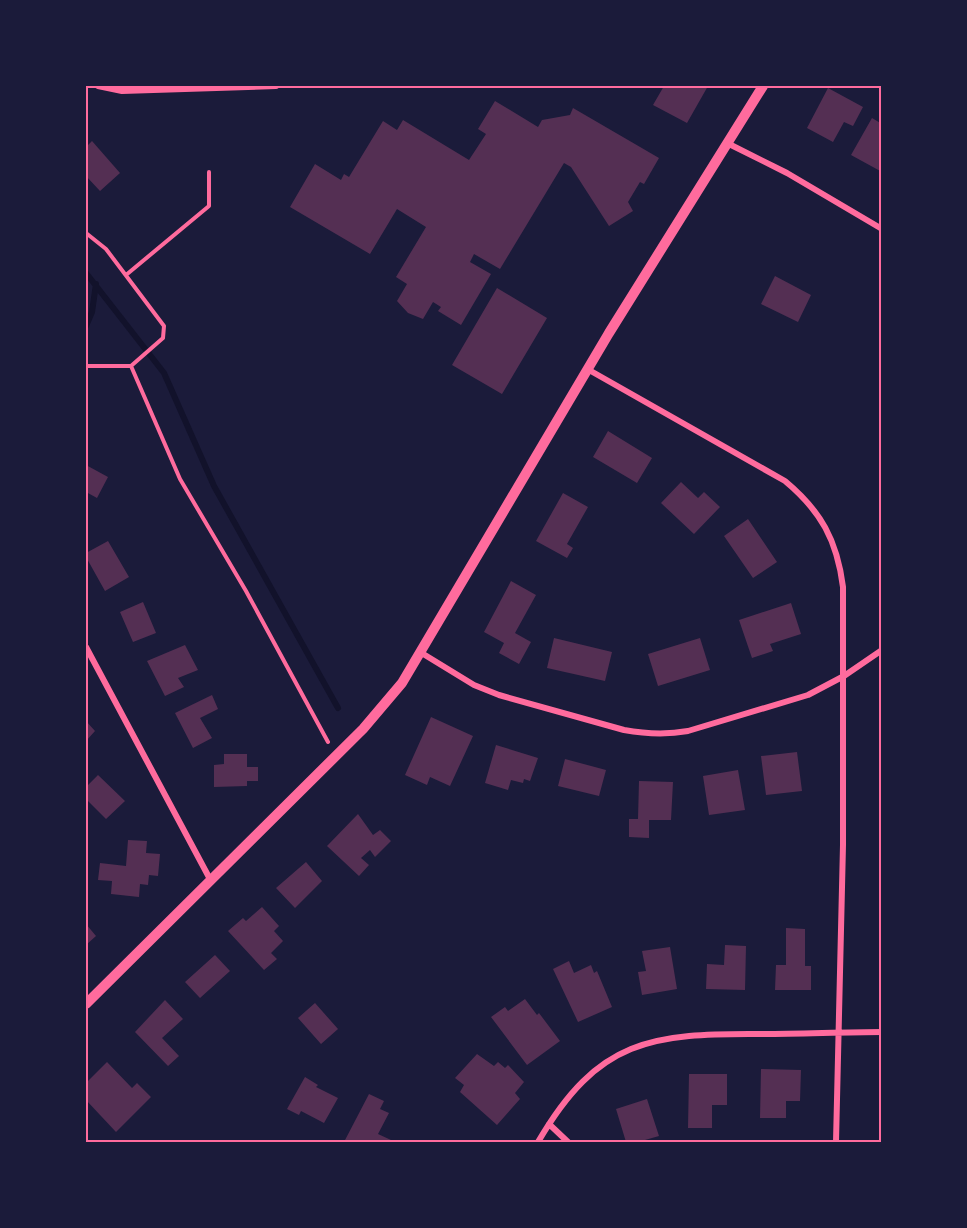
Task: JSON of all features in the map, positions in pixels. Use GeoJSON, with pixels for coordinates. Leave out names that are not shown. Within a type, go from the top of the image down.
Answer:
{"type":"FeatureCollection","features":[{"type":"Feature","properties":{"kind":"street"},"geometry":{"type":"LineString","coordinates":[[98,86],[122,91],[272,86]]}},
{"type":"Feature","properties":{"kind":"street"},"geometry":{"type":"LineString","coordinates":[[86,1004],[363,729],[396,691],[609,333],[729,144],[763,86]]}},
{"type":"Feature","properties":{"kind":"street"},"geometry":{"type":"LineString","coordinates":[[729,144],[787,173],[882,229]]}},
{"type":"Feature","properties":{"kind":"street"},"geometry":{"type":"LineString","coordinates":[[589,370],[785,481],[801,494],[820,516],[832,538],[840,562],[843,587],[843,845],[836,1143]]}},
{"type":"Feature","properties":{"kind":"street"},"geometry":{"type":"LineString","coordinates":[[86,647],[211,881]]}},
{"type":"Feature","properties":{"kind":"street"},"geometry":{"type":"LineString","coordinates":[[420,652],[474,685],[498,695],[624,730],[668,735],[808,695],[843,676],[882,650]]}},
{"type":"Feature","properties":{"kind":"street"},"geometry":{"type":"LineString","coordinates":[[538,1143],[575,1089],[598,1068],[622,1052],[651,1041],[701,1034],[882,1032]]}},
{"type":"Feature","properties":{"kind":"street"},"geometry":{"type":"LineString","coordinates":[[549,1124],[568,1143]]}},
{"type":"Feature","properties":{"kind":"path"},"geometry":{"type":"LineString","coordinates":[[126,275],[209,207],[209,172]]}},
{"type":"Feature","properties":{"kind":"path"},"geometry":{"type":"LineString","coordinates":[[86,233],[106,249],[164,326],[163,338],[131,366],[86,366]]}},
{"type":"Feature","properties":{"kind":"path"},"geometry":{"type":"LineString","coordinates":[[131,366],[180,479],[246,591],[328,742]]}},
{"type":"Feature","properties":{"kind":"building"},"geometry":{"type":"Polygon","coordinates":[[[664,86],[708,86],[687,123],[653,105],[664,86]]]}},
{"type":"Feature","properties":{"kind":"building"},"geometry":{"type":"Polygon","coordinates":[[[828,88],[863,107],[853,126],[844,122],[833,142],[807,128],[828,88]]]}},
{"type":"Feature","properties":{"kind":"building"},"geometry":{"type":"Polygon","coordinates":[[[495,101],[538,127],[542,120],[570,115],[573,108],[659,158],[644,184],[640,182],[628,202],[633,211],[609,226],[571,167],[564,163],[500,269],[474,254],[470,262],[491,274],[461,325],[438,311],[441,307],[433,302],[423,319],[408,313],[397,301],[407,284],[396,277],[426,227],[397,209],[370,254],[290,207],[315,164],[341,180],[344,174],[349,177],[383,121],[397,130],[403,120],[469,160],[486,134],[478,129],[495,101]]]}},
{"type":"Feature","properties":{"kind":"building"},"geometry":{"type":"Polygon","coordinates":[[[872,118],[882,124],[882,172],[851,155],[872,118]]]}},
{"type":"Feature","properties":{"kind":"building"},"geometry":{"type":"Polygon","coordinates":[[[92,141],[120,173],[100,191],[86,176],[86,147],[92,141]]]}},
{"type":"Feature","properties":{"kind":"building"},"geometry":{"type":"Polygon","coordinates":[[[775,276],[811,295],[798,322],[761,304],[775,276]]]}},
{"type":"Feature","properties":{"kind":"building"},"geometry":{"type":"Polygon","coordinates":[[[497,288],[547,318],[502,394],[452,365],[497,288]]]}},
{"type":"Feature","properties":{"kind":"building"},"geometry":{"type":"Polygon","coordinates":[[[608,431],[652,458],[637,483],[593,457],[608,431]]]}},
{"type":"Feature","properties":{"kind":"building"},"geometry":{"type":"Polygon","coordinates":[[[86,465],[108,477],[97,498],[86,492],[86,465]]]}},
{"type":"Feature","properties":{"kind":"building"},"geometry":{"type":"Polygon","coordinates":[[[681,482],[698,498],[704,492],[720,507],[694,534],[661,503],[681,482]]]}},
{"type":"Feature","properties":{"kind":"building"},"geometry":{"type":"Polygon","coordinates":[[[563,493],[588,507],[567,544],[573,548],[567,558],[536,541],[563,493]]]}},
{"type":"Feature","properties":{"kind":"building"},"geometry":{"type":"Polygon","coordinates":[[[748,519],[777,562],[753,578],[724,536],[748,519]]]}},
{"type":"Feature","properties":{"kind":"building"},"geometry":{"type":"Polygon","coordinates":[[[108,541],[129,577],[105,591],[86,553],[108,541]]]}},
{"type":"Feature","properties":{"kind":"building"},"geometry":{"type":"Polygon","coordinates":[[[511,581],[536,595],[515,633],[531,642],[519,664],[499,653],[504,643],[484,632],[511,581]]]}},
{"type":"Feature","properties":{"kind":"building"},"geometry":{"type":"Polygon","coordinates":[[[143,602],[156,633],[133,642],[120,612],[143,602]]]}},
{"type":"Feature","properties":{"kind":"building"},"geometry":{"type":"Polygon","coordinates":[[[791,603],[801,634],[770,644],[773,651],[752,658],[739,620],[791,603]]]}},
{"type":"Feature","properties":{"kind":"building"},"geometry":{"type":"Polygon","coordinates":[[[554,638],[612,652],[605,681],[547,668],[554,638]]]}},
{"type":"Feature","properties":{"kind":"building"},"geometry":{"type":"Polygon","coordinates":[[[700,638],[710,670],[658,686],[648,654],[700,638]]]}},
{"type":"Feature","properties":{"kind":"building"},"geometry":{"type":"Polygon","coordinates":[[[185,645],[198,670],[178,678],[184,687],[165,696],[147,661],[185,645]]]}},
{"type":"Feature","properties":{"kind":"building"},"geometry":{"type":"Polygon","coordinates":[[[212,695],[218,709],[200,718],[212,738],[193,748],[175,713],[212,695]]]}},
{"type":"Feature","properties":{"kind":"building"},"geometry":{"type":"Polygon","coordinates":[[[431,717],[473,736],[450,786],[430,777],[427,785],[405,775],[431,717]]]}},
{"type":"Feature","properties":{"kind":"building"},"geometry":{"type":"Polygon","coordinates":[[[86,721],[95,731],[86,741],[86,721]]]}},
{"type":"Feature","properties":{"kind":"building"},"geometry":{"type":"Polygon","coordinates":[[[496,745],[538,758],[530,781],[524,779],[523,783],[511,780],[508,790],[485,783],[496,745]]]}},
{"type":"Feature","properties":{"kind":"building"},"geometry":{"type":"Polygon","coordinates":[[[797,752],[802,791],[766,795],[761,756],[797,752]]]}},
{"type":"Feature","properties":{"kind":"building"},"geometry":{"type":"Polygon","coordinates":[[[224,754],[247,754],[247,767],[258,767],[258,781],[247,781],[247,786],[214,787],[214,765],[224,764],[224,754]]]}},
{"type":"Feature","properties":{"kind":"building"},"geometry":{"type":"Polygon","coordinates":[[[565,759],[606,770],[599,796],[558,786],[565,759]]]}},
{"type":"Feature","properties":{"kind":"building"},"geometry":{"type":"Polygon","coordinates":[[[738,770],[745,810],[709,815],[703,776],[738,770]]]}},
{"type":"Feature","properties":{"kind":"building"},"geometry":{"type":"Polygon","coordinates":[[[98,775],[125,801],[106,819],[86,799],[86,787],[98,775]]]}},
{"type":"Feature","properties":{"kind":"building"},"geometry":{"type":"Polygon","coordinates":[[[639,781],[673,782],[671,820],[649,820],[649,838],[629,837],[629,819],[638,819],[639,781]]]}},
{"type":"Feature","properties":{"kind":"building"},"geometry":{"type":"Polygon","coordinates":[[[358,814],[373,835],[380,830],[391,841],[375,857],[370,850],[361,858],[369,865],[359,876],[327,846],[358,814]]]}},
{"type":"Feature","properties":{"kind":"building"},"geometry":{"type":"Polygon","coordinates":[[[128,840],[147,841],[146,853],[160,854],[158,876],[149,875],[148,885],[140,884],[139,897],[111,894],[112,881],[98,880],[100,863],[126,866],[128,840]]]}},
{"type":"Feature","properties":{"kind":"building"},"geometry":{"type":"Polygon","coordinates":[[[306,862],[322,881],[295,908],[276,888],[306,862]]]}},
{"type":"Feature","properties":{"kind":"building"},"geometry":{"type":"Polygon","coordinates":[[[262,907],[279,926],[274,931],[283,941],[271,953],[277,959],[264,970],[228,931],[243,918],[246,921],[262,907]]]}},
{"type":"Feature","properties":{"kind":"building"},"geometry":{"type":"Polygon","coordinates":[[[86,924],[96,936],[86,945],[86,924]]]}},
{"type":"Feature","properties":{"kind":"building"},"geometry":{"type":"Polygon","coordinates":[[[786,928],[805,929],[805,966],[811,966],[811,990],[775,990],[776,965],[786,965],[786,928]]]}},
{"type":"Feature","properties":{"kind":"building"},"geometry":{"type":"Polygon","coordinates":[[[725,945],[746,946],[745,990],[706,989],[707,964],[724,965],[725,945]]]}},
{"type":"Feature","properties":{"kind":"building"},"geometry":{"type":"Polygon","coordinates":[[[670,947],[677,989],[642,995],[638,972],[646,971],[642,951],[670,947]]]}},
{"type":"Feature","properties":{"kind":"building"},"geometry":{"type":"Polygon","coordinates":[[[215,955],[230,971],[200,998],[185,982],[215,955]]]}},
{"type":"Feature","properties":{"kind":"building"},"geometry":{"type":"Polygon","coordinates":[[[569,961],[574,973],[591,965],[594,973],[597,971],[612,1007],[578,1022],[553,969],[569,961]]]}},
{"type":"Feature","properties":{"kind":"building"},"geometry":{"type":"Polygon","coordinates":[[[525,999],[560,1041],[527,1065],[491,1017],[505,1007],[508,1011],[525,999]]]}},
{"type":"Feature","properties":{"kind":"building"},"geometry":{"type":"Polygon","coordinates":[[[165,1000],[183,1019],[162,1038],[179,1056],[168,1066],[135,1032],[165,1000]]]}},
{"type":"Feature","properties":{"kind":"building"},"geometry":{"type":"Polygon","coordinates":[[[315,1003],[338,1029],[321,1044],[298,1018],[315,1003]]]}},
{"type":"Feature","properties":{"kind":"building"},"geometry":{"type":"Polygon","coordinates":[[[477,1054],[494,1066],[498,1062],[505,1068],[508,1065],[524,1082],[515,1093],[520,1099],[497,1125],[460,1092],[464,1085],[455,1078],[477,1054]]]}},
{"type":"Feature","properties":{"kind":"building"},"geometry":{"type":"Polygon","coordinates":[[[107,1062],[132,1088],[137,1083],[151,1097],[116,1132],[86,1100],[86,1083],[107,1062]]]}},
{"type":"Feature","properties":{"kind":"building"},"geometry":{"type":"Polygon","coordinates":[[[761,1069],[801,1070],[800,1101],[786,1101],[786,1118],[760,1118],[761,1069]]]}},
{"type":"Feature","properties":{"kind":"building"},"geometry":{"type":"Polygon","coordinates":[[[689,1074],[727,1074],[727,1105],[712,1105],[712,1128],[688,1128],[689,1074]]]}},
{"type":"Feature","properties":{"kind":"building"},"geometry":{"type":"Polygon","coordinates":[[[305,1077],[318,1085],[316,1087],[338,1098],[324,1123],[301,1111],[299,1115],[287,1109],[305,1077]]]}},
{"type":"Feature","properties":{"kind":"building"},"geometry":{"type":"Polygon","coordinates":[[[369,1094],[384,1101],[380,1109],[389,1113],[378,1134],[391,1140],[389,1142],[344,1142],[369,1094]]]}},
{"type":"Feature","properties":{"kind":"building"},"geometry":{"type":"Polygon","coordinates":[[[647,1099],[659,1136],[638,1142],[626,1142],[616,1109],[647,1099]]]}},
{"type":"Feature","properties":{"kind":"waterway"},"geometry":{"type":"LineString","coordinates":[[86,273],[164,373],[214,486],[338,708]]}},
{"type":"Feature","properties":{"kind":"waterway"},"geometry":{"type":"LineString","coordinates":[[86,326],[92,312],[96,284]]}}]}
